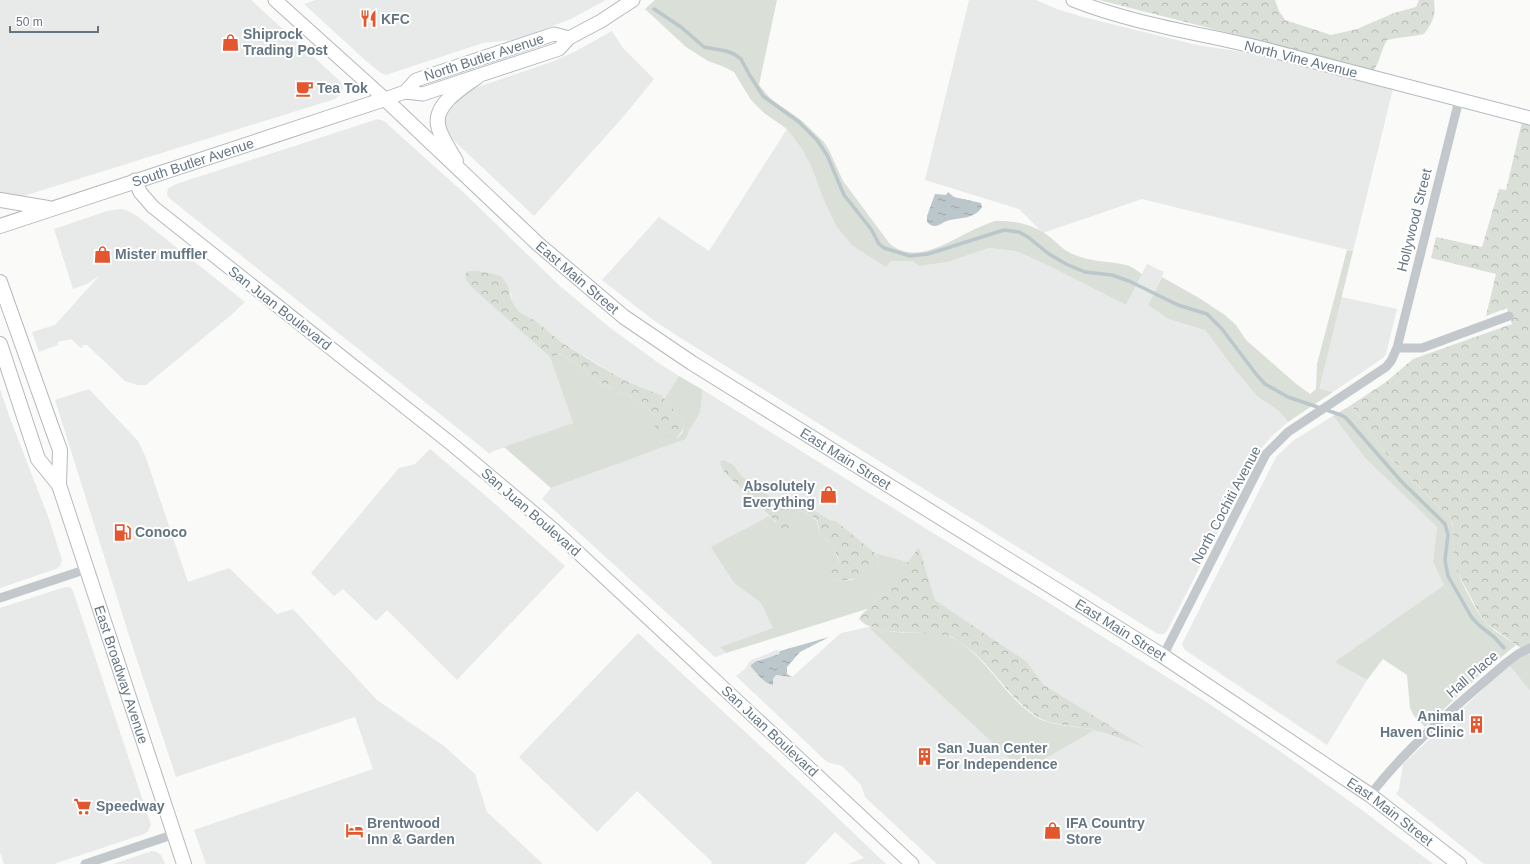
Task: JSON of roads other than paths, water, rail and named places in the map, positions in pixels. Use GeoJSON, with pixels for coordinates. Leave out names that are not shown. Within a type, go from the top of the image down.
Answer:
{"type":"FeatureCollection","features":[{"type":"Feature","properties":{"kind":"main road","name":"East Main Street"},"geometry":{"type":"LineString","coordinates":[[275,0],[385,99],[538,244],[624,317],[692,363],[1164,656],[1370,796],[1459,864]]}},
{"type":"Feature","properties":{"kind":"main road","name":"North Butler Avenue"},"geometry":{"type":"LineString","coordinates":[[385,99],[405,92],[423,94],[559,49],[569,38],[601,21],[634,0]]}},
{"type":"Feature","properties":{"kind":"main road","name":"North Vine Avenue"},"geometry":{"type":"LineString","coordinates":[[1074,0],[1097,9],[1123,16],[1259,48],[1530,118]]}},
{"type":"Feature","properties":{"kind":"main road","name":"North Butler Avenue"},"geometry":{"type":"LineString","coordinates":[[405,92],[416,80],[554,34],[569,38]]}},
{"type":"Feature","properties":{"kind":"main road"},"geometry":{"type":"LineString","coordinates":[[463,173],[441,133],[438,124],[438,117],[449,98],[477,76]]}},
{"type":"Feature","properties":{"kind":"main road","name":"South Butler Avenue"},"geometry":{"type":"LineString","coordinates":[[0,226],[50,208],[385,99]]}},
{"type":"Feature","properties":{"kind":"main road","name":"San Juan Boulevard"},"geometry":{"type":"LineString","coordinates":[[135,180],[140,192],[153,206],[454,446],[554,530],[912,864]]}},
{"type":"Feature","properties":{"kind":"main road"},"geometry":{"type":"LineString","coordinates":[[0,200],[50,208]]}},
{"type":"Feature","properties":{"kind":"main road","name":"East Broadway Avenue"},"geometry":{"type":"LineString","coordinates":[[0,282],[41,392],[60,450],[59,485],[184,864]]}},
{"type":"Feature","properties":{"kind":"main road","name":"East Broadway Avenue"},"geometry":{"type":"LineString","coordinates":[[0,344],[38,459],[59,485]]}},
{"type":"Feature","properties":{"kind":"street","name":"Hollywood Street"},"geometry":{"type":"LineString","coordinates":[[1397,348],[1459,100]]}},
{"type":"Feature","properties":{"kind":"street"},"geometry":{"type":"LineString","coordinates":[[1397,348],[1422,348],[1509,316]]}},
{"type":"Feature","properties":{"kind":"street","name":"North Cochiti Avenue"},"geometry":{"type":"LineString","coordinates":[[1164,656],[1266,454],[1288,432],[1386,367],[1392,361],[1397,348]]}},
{"type":"Feature","properties":{"kind":"street"},"geometry":{"type":"LineString","coordinates":[[0,598],[87,569]]}},
{"type":"Feature","properties":{"kind":"street","name":"Hall Place"},"geometry":{"type":"LineString","coordinates":[[1370,796],[1386,774],[1409,750],[1506,663],[1518,654],[1530,648]]}},
{"type":"Feature","properties":{"kind":"street"},"geometry":{"type":"LineString","coordinates":[[85,864],[175,834]]}},
{"type":"Feature","properties":{"kind":"water"},"geometry":{"type":"Polygon","coordinates":[[[948,192],[954,197],[981,203],[982,207],[971,216],[947,221],[936,226],[930,225],[927,222],[927,216],[935,194],[946,195],[948,192]]]}},
{"type":"Feature","properties":{"kind":"water"},"geometry":{"type":"Polygon","coordinates":[[[829,637],[800,652],[787,667],[787,674],[792,677],[776,675],[773,679],[773,685],[764,680],[751,667],[751,665],[755,662],[779,654],[780,651],[829,637]]]}},
{"type":"Feature","properties":{"kind":"waterway"},"geometry":{"type":"LineString","coordinates":[[654,9],[681,27],[704,47],[726,51],[741,59],[763,96],[799,122],[817,140],[827,155],[844,195],[871,229],[879,244],[884,248],[910,256],[928,254],[1004,230],[1019,232],[1028,237],[1049,254],[1066,264],[1085,272],[1112,275],[1129,281],[1178,305],[1207,314],[1222,329],[1265,384],[1288,397],[1346,418],[1401,481],[1445,524],[1448,535],[1445,560],[1448,576],[1472,618],[1504,648]]}},
{"type":"Feature","properties":{"kind":"place","name":"KFC"},"geometry":{"type":"Point","coordinates":[368,19]}},
{"type":"Feature","properties":{"kind":"place","name":"Shiprock Trading Post"},"geometry":{"type":"Point","coordinates":[230,42]}},
{"type":"Feature","properties":{"kind":"place","name":"Tea Tok"},"geometry":{"type":"Point","coordinates":[304,88]}},
{"type":"Feature","properties":{"kind":"place","name":"Mister muffler"},"geometry":{"type":"Point","coordinates":[102,254]}},
{"type":"Feature","properties":{"kind":"place","name":"Absolutely Everything"},"geometry":{"type":"Point","coordinates":[828,494]}},
{"type":"Feature","properties":{"kind":"place","name":"Conoco"},"geometry":{"type":"Point","coordinates":[122,532]}},
{"type":"Feature","properties":{"kind":"place","name":"Animal Haven Clinic"},"geometry":{"type":"Point","coordinates":[1477,724]}},
{"type":"Feature","properties":{"kind":"place","name":"San Juan Center For Independence"},"geometry":{"type":"Point","coordinates":[924,756]}},
{"type":"Feature","properties":{"kind":"place","name":"Speedway"},"geometry":{"type":"Point","coordinates":[83,806]}},
{"type":"Feature","properties":{"kind":"place","name":"Brentwood Inn & Garden"},"geometry":{"type":"Point","coordinates":[354,831]}},
{"type":"Feature","properties":{"kind":"place","name":"IFA Country Store"},"geometry":{"type":"Point","coordinates":[1053,831]}}]}
